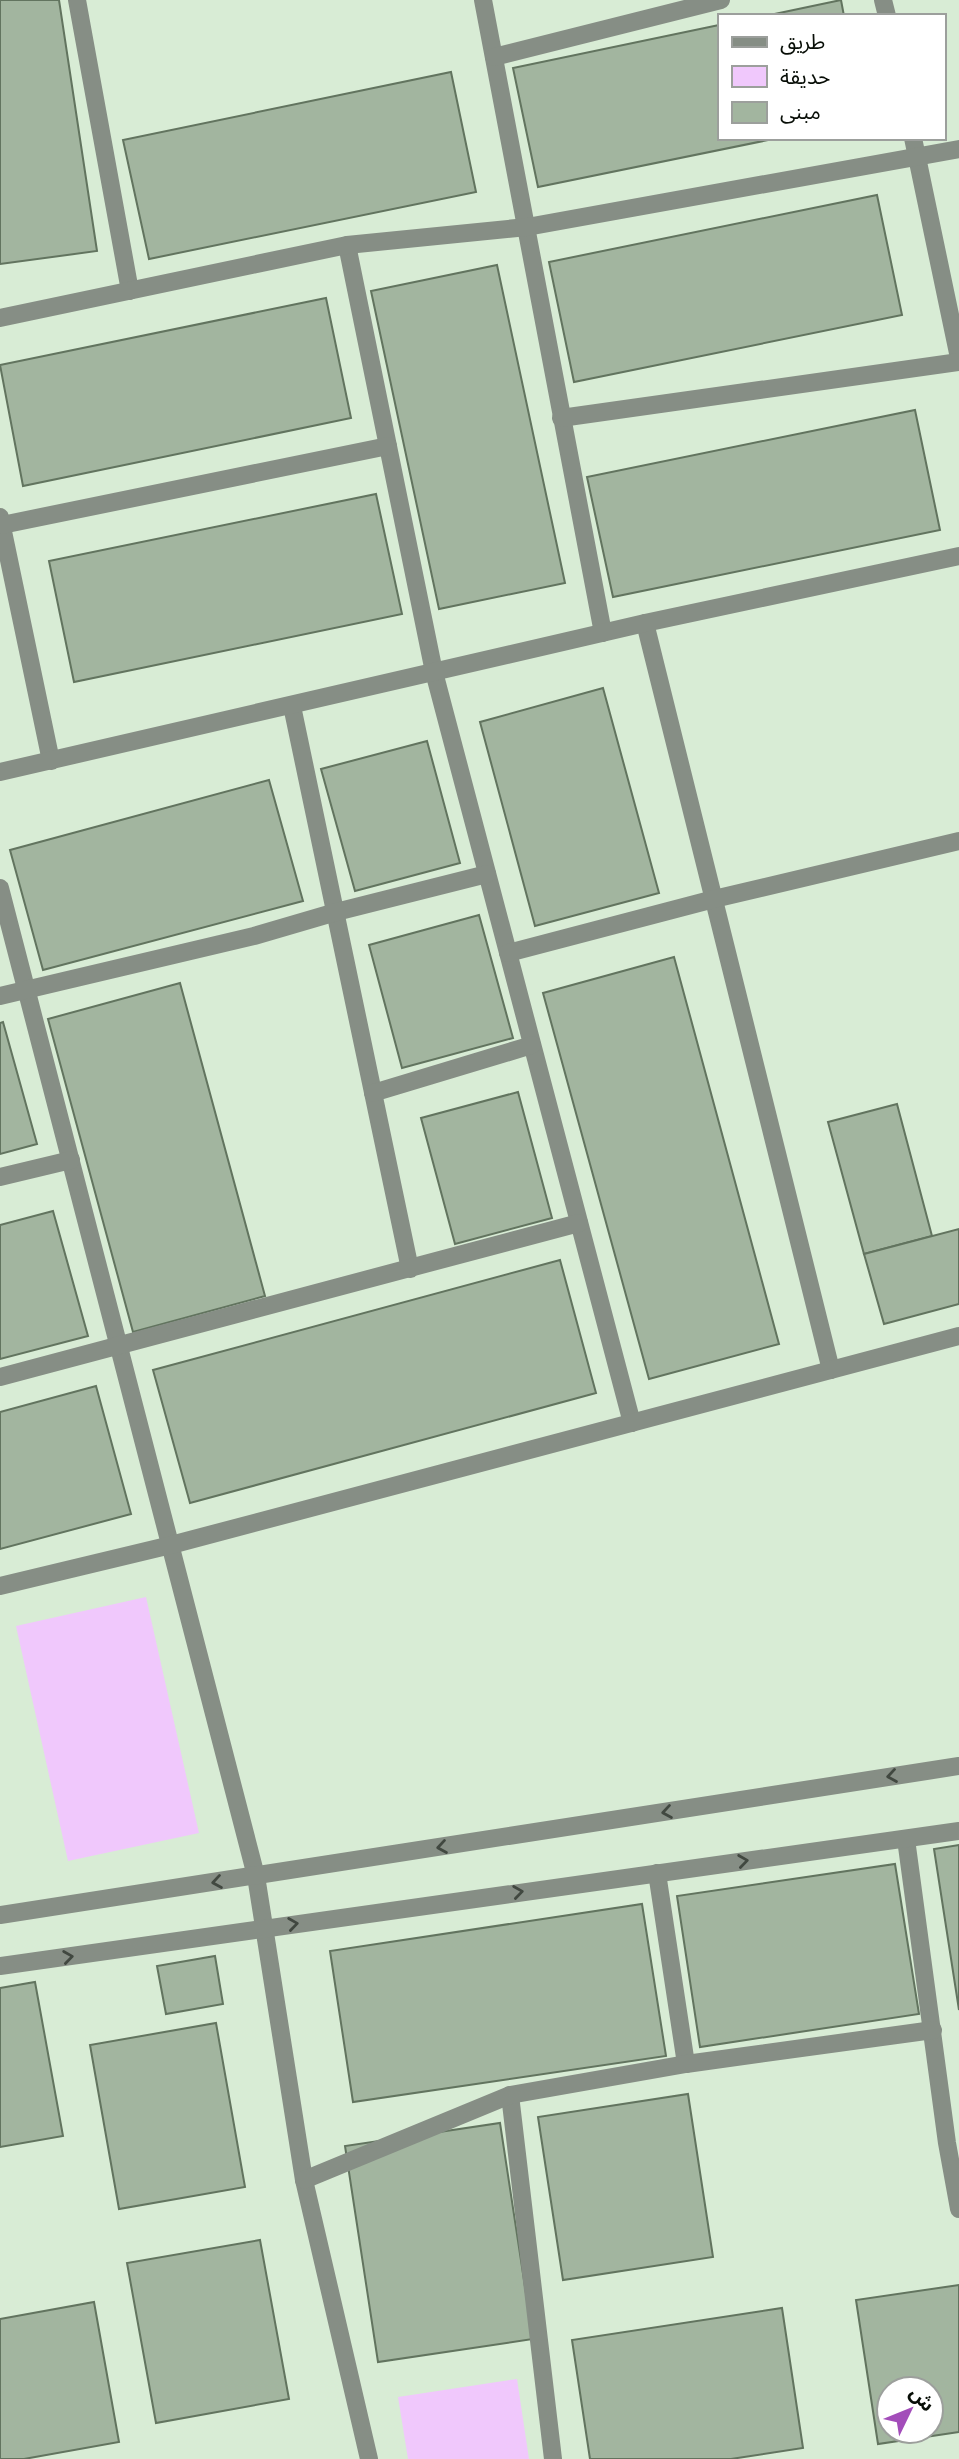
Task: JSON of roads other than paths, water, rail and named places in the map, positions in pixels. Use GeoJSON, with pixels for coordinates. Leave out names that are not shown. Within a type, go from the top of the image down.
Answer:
{"type":"FeatureCollection","features":[{"type":"Feature","properties":{"kind":"street"},"geometry":{"type":"LineString","coordinates":[[77,0],[130,291]]}},
{"type":"Feature","properties":{"kind":"street"},"geometry":{"type":"LineString","coordinates":[[482,0],[603,633]]}},
{"type":"Feature","properties":{"kind":"street"},"geometry":{"type":"LineString","coordinates":[[494,57],[694,3],[721,0]]}},
{"type":"Feature","properties":{"kind":"street"},"geometry":{"type":"LineString","coordinates":[[561,418],[959,360],[913,140]]}},
{"type":"Feature","properties":{"kind":"street"},"geometry":{"type":"LineString","coordinates":[[0,318],[347,245],[527,227],[959,149]]}},
{"type":"Feature","properties":{"kind":"street"},"geometry":{"type":"LineString","coordinates":[[347,245],[434,673],[632,1423]]}},
{"type":"Feature","properties":{"kind":"street"},"geometry":{"type":"LineString","coordinates":[[51,761],[1,521],[388,446]]}},
{"type":"Feature","properties":{"kind":"street"},"geometry":{"type":"LineString","coordinates":[[0,772],[645,623],[959,556]]}},
{"type":"Feature","properties":{"kind":"street"},"geometry":{"type":"LineString","coordinates":[[645,623],[831,1370]]}},
{"type":"Feature","properties":{"kind":"street"},"geometry":{"type":"LineString","coordinates":[[292,706],[410,1269]]}},
{"type":"Feature","properties":{"kind":"street"},"geometry":{"type":"LineString","coordinates":[[508,953],[713,899],[959,841]]}},
{"type":"Feature","properties":{"kind":"street"},"geometry":{"type":"LineString","coordinates":[[0,996],[254,936],[336,912],[487,874]]}},
{"type":"Feature","properties":{"kind":"street"},"geometry":{"type":"LineString","coordinates":[[0,888],[256,1876],[304,2180],[369,2459]]}},
{"type":"Feature","properties":{"kind":"street"},"geometry":{"type":"LineString","coordinates":[[373,1093],[532,1045]]}},
{"type":"Feature","properties":{"kind":"street"},"geometry":{"type":"LineString","coordinates":[[0,1177],[71,1160]]}},
{"type":"Feature","properties":{"kind":"street"},"geometry":{"type":"LineString","coordinates":[[0,1377],[579,1223]]}},
{"type":"Feature","properties":{"kind":"street"},"geometry":{"type":"LineString","coordinates":[[0,1586],[172,1545],[959,1336]]}},
{"type":"Feature","properties":{"kind":"street"},"geometry":{"type":"LineString","coordinates":[[0,1915],[959,1766]]}},
{"type":"Feature","properties":{"kind":"street"},"geometry":{"type":"LineString","coordinates":[[0,1966],[959,1831]]}},
{"type":"Feature","properties":{"kind":"street"},"geometry":{"type":"LineString","coordinates":[[906,1839],[958,2201]]}},
{"type":"Feature","properties":{"kind":"street"},"geometry":{"type":"LineString","coordinates":[[657,1873],[686,2064]]}},
{"type":"Feature","properties":{"kind":"street"},"geometry":{"type":"LineString","coordinates":[[304,2180],[510,2095],[686,2064],[933,2030]]}},
{"type":"Feature","properties":{"kind":"street"},"geometry":{"type":"LineString","coordinates":[[510,2095],[553,2459]]}}]}
